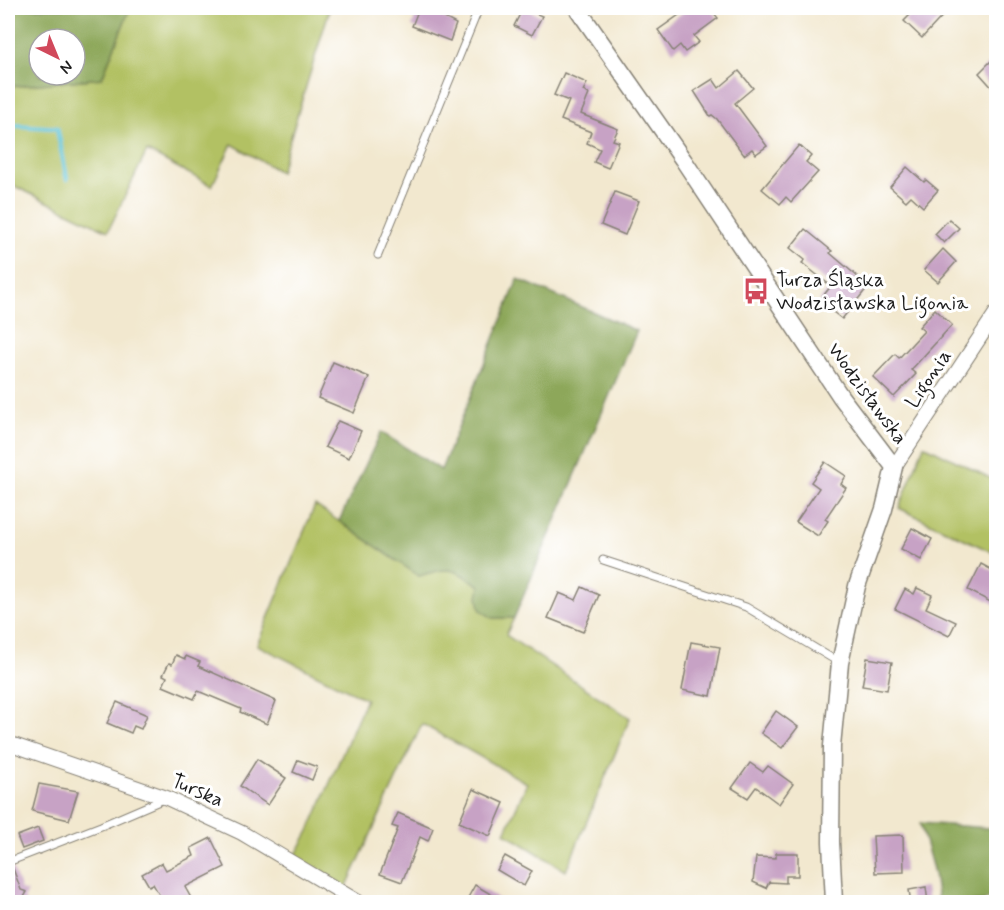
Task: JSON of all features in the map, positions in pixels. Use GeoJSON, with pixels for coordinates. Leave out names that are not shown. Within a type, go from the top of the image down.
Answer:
{"type":"FeatureCollection","features":[{"type":"Feature","properties":{"kind":"street","name":"Wodzisławska"},"geometry":{"type":"LineString","coordinates":[[578,8],[684,161],[841,397],[894,466],[884,509],[857,586],[840,663],[832,746],[831,842],[834,903]]}},
{"type":"Feature","properties":{"kind":"street","name":"Ligonia"},"geometry":{"type":"LineString","coordinates":[[894,466],[996,313]]}},
{"type":"Feature","properties":{"kind":"street","name":"Turska"},"geometry":{"type":"LineString","coordinates":[[8,743],[167,798],[242,833],[358,903]]}},
{"type":"Feature","properties":{"kind":"lane"},"geometry":{"type":"LineString","coordinates":[[378,255],[479,8]]}},
{"type":"Feature","properties":{"kind":"lane"},"geometry":{"type":"LineString","coordinates":[[603,560],[746,606],[840,663]]}},
{"type":"Feature","properties":{"kind":"lane"},"geometry":{"type":"LineString","coordinates":[[8,862],[167,798]]}},
{"type":"Feature","properties":{"kind":"green space"},"geometry":{"type":"Polygon","coordinates":[[[8,8],[130,8],[102,78],[87,79],[87,27],[27,27],[27,85],[8,87],[8,8]]]}},
{"type":"Feature","properties":{"kind":"green space"},"geometry":{"type":"Polygon","coordinates":[[[130,8],[330,8],[280,172],[232,144],[212,186],[147,151],[108,231],[8,183],[8,87],[27,85],[27,87],[87,87],[87,79],[102,78],[130,8]]]}},
{"type":"Feature","properties":{"kind":"green space"},"geometry":{"type":"Polygon","coordinates":[[[518,279],[637,331],[514,618],[492,618],[480,609],[478,596],[480,586],[471,580],[451,570],[419,576],[339,521],[381,432],[441,470],[518,279]]]}},
{"type":"Feature","properties":{"kind":"green space"},"geometry":{"type":"Polygon","coordinates":[[[924,445],[996,481],[996,554],[899,508],[924,445]]]}},
{"type":"Feature","properties":{"kind":"green space"},"geometry":{"type":"Polygon","coordinates":[[[315,505],[419,576],[438,570],[454,570],[481,586],[493,618],[514,618],[506,635],[630,718],[566,871],[505,833],[527,783],[422,724],[345,890],[294,858],[309,831],[366,699],[257,645],[315,505]]]}},
{"type":"Feature","properties":{"kind":"green space"},"geometry":{"type":"Polygon","coordinates":[[[920,823],[989,828],[996,826],[996,895],[982,902],[938,902],[934,873],[920,823]]]}},
{"type":"Feature","properties":{"kind":"building"},"geometry":{"type":"Polygon","coordinates":[[[419,8],[426,8],[456,24],[450,41],[412,26],[419,8]]]}},
{"type":"Feature","properties":{"kind":"building"},"geometry":{"type":"Polygon","coordinates":[[[523,8],[542,16],[532,35],[514,26],[523,8]]]}},
{"type":"Feature","properties":{"kind":"building"},"geometry":{"type":"Polygon","coordinates":[[[689,8],[710,8],[718,18],[694,36],[699,42],[685,52],[680,45],[673,51],[658,30],[689,8]]]}},
{"type":"Feature","properties":{"kind":"building"},"geometry":{"type":"Polygon","coordinates":[[[917,8],[950,8],[922,38],[904,21],[917,8]]]}},
{"type":"Feature","properties":{"kind":"building"},"geometry":{"type":"Polygon","coordinates":[[[996,56],[996,92],[979,73],[996,56]]]}},
{"type":"Feature","properties":{"kind":"building"},"geometry":{"type":"Polygon","coordinates":[[[739,71],[753,88],[735,103],[767,146],[756,154],[752,149],[744,155],[717,119],[710,116],[694,91],[713,79],[719,88],[739,71]]]}},
{"type":"Feature","properties":{"kind":"building"},"geometry":{"type":"Polygon","coordinates":[[[564,73],[587,83],[583,91],[589,94],[581,114],[618,129],[613,140],[619,142],[608,168],[594,162],[600,149],[587,143],[591,132],[561,120],[569,101],[554,95],[564,73]]]}},
{"type":"Feature","properties":{"kind":"building"},"geometry":{"type":"Polygon","coordinates":[[[799,145],[811,156],[806,162],[818,172],[791,202],[786,197],[780,204],[762,189],[799,145]]]}},
{"type":"Feature","properties":{"kind":"building"},"geometry":{"type":"Polygon","coordinates":[[[907,167],[924,182],[926,180],[938,190],[923,207],[911,196],[906,201],[890,187],[907,167]]]}},
{"type":"Feature","properties":{"kind":"building"},"geometry":{"type":"Polygon","coordinates":[[[615,192],[639,201],[625,235],[601,225],[615,192]]]}},
{"type":"Feature","properties":{"kind":"building"},"geometry":{"type":"Polygon","coordinates":[[[949,219],[959,228],[944,243],[935,234],[949,219]]]}},
{"type":"Feature","properties":{"kind":"building"},"geometry":{"type":"Polygon","coordinates":[[[805,229],[832,251],[830,253],[858,277],[856,279],[867,288],[842,319],[819,301],[831,286],[802,263],[805,260],[790,248],[805,229]]]}},
{"type":"Feature","properties":{"kind":"building"},"geometry":{"type":"Polygon","coordinates":[[[943,249],[956,262],[938,282],[924,270],[943,249]]]}},
{"type":"Feature","properties":{"kind":"building"},"geometry":{"type":"Polygon","coordinates":[[[935,309],[952,325],[911,370],[916,374],[894,397],[873,377],[895,354],[899,358],[924,331],[919,327],[935,309]]]}},
{"type":"Feature","properties":{"kind":"building"},"geometry":{"type":"Polygon","coordinates":[[[333,362],[369,377],[354,413],[318,398],[333,362]]]}},
{"type":"Feature","properties":{"kind":"building"},"geometry":{"type":"Polygon","coordinates":[[[338,421],[361,431],[349,458],[325,447],[338,421]]]}},
{"type":"Feature","properties":{"kind":"building"},"geometry":{"type":"Polygon","coordinates":[[[825,462],[846,476],[841,484],[846,488],[825,519],[828,521],[818,536],[796,522],[819,488],[811,482],[825,462]]]}},
{"type":"Feature","properties":{"kind":"building"},"geometry":{"type":"Polygon","coordinates":[[[912,528],[932,539],[921,560],[901,549],[912,528]]]}},
{"type":"Feature","properties":{"kind":"building"},"geometry":{"type":"Polygon","coordinates":[[[981,564],[996,572],[996,605],[968,590],[981,564]]]}},
{"type":"Feature","properties":{"kind":"building"},"geometry":{"type":"Polygon","coordinates":[[[582,587],[599,595],[583,632],[548,618],[559,593],[576,600],[582,587]]]}},
{"type":"Feature","properties":{"kind":"building"},"geometry":{"type":"Polygon","coordinates":[[[917,588],[932,595],[926,608],[956,622],[949,636],[895,609],[905,589],[914,594],[917,588]]]}},
{"type":"Feature","properties":{"kind":"building"},"geometry":{"type":"Polygon","coordinates":[[[691,642],[720,647],[711,696],[682,690],[691,642]]]}},
{"type":"Feature","properties":{"kind":"building"},"geometry":{"type":"Polygon","coordinates":[[[176,655],[185,659],[186,656],[200,662],[198,666],[276,701],[267,724],[240,712],[241,709],[198,691],[194,699],[163,686],[167,677],[163,675],[176,655]]]}},
{"type":"Feature","properties":{"kind":"building"},"geometry":{"type":"Polygon","coordinates":[[[867,658],[892,662],[887,690],[862,686],[867,658]]]}},
{"type":"Feature","properties":{"kind":"building"},"geometry":{"type":"Polygon","coordinates":[[[117,702],[147,715],[141,729],[134,726],[131,733],[107,723],[117,702]]]}},
{"type":"Feature","properties":{"kind":"building"},"geometry":{"type":"Polygon","coordinates":[[[776,711],[798,727],[782,748],[761,733],[776,711]]]}},
{"type":"Feature","properties":{"kind":"building"},"geometry":{"type":"Polygon","coordinates":[[[257,759],[286,778],[268,805],[240,786],[257,759]]]}},
{"type":"Feature","properties":{"kind":"building"},"geometry":{"type":"Polygon","coordinates":[[[298,760],[317,767],[312,780],[293,772],[298,760]]]}},
{"type":"Feature","properties":{"kind":"building"},"geometry":{"type":"Polygon","coordinates":[[[750,763],[763,772],[768,766],[793,784],[779,804],[756,787],[748,798],[732,788],[750,763]]]}},
{"type":"Feature","properties":{"kind":"building"},"geometry":{"type":"Polygon","coordinates":[[[39,784],[78,791],[69,820],[32,811],[39,784]]]}},
{"type":"Feature","properties":{"kind":"building"},"geometry":{"type":"Polygon","coordinates":[[[473,789],[504,803],[490,836],[459,822],[473,789]]]}},
{"type":"Feature","properties":{"kind":"building"},"geometry":{"type":"Polygon","coordinates":[[[398,813],[433,828],[428,841],[420,837],[402,882],[380,874],[398,828],[392,826],[398,813]]]}},
{"type":"Feature","properties":{"kind":"building"},"geometry":{"type":"Polygon","coordinates":[[[38,828],[43,841],[22,849],[17,836],[38,828]]]}},
{"type":"Feature","properties":{"kind":"building"},"geometry":{"type":"Polygon","coordinates":[[[903,835],[904,872],[875,873],[873,836],[903,835]]]}},
{"type":"Feature","properties":{"kind":"building"},"geometry":{"type":"Polygon","coordinates":[[[211,838],[225,867],[185,887],[191,898],[183,903],[164,903],[153,884],[149,886],[142,874],[162,863],[166,870],[194,856],[191,848],[211,838]]]}},
{"type":"Feature","properties":{"kind":"building"},"geometry":{"type":"Polygon","coordinates":[[[776,853],[798,853],[798,876],[786,876],[786,883],[769,882],[766,888],[753,882],[756,857],[776,858],[776,853]]]}},
{"type":"Feature","properties":{"kind":"building"},"geometry":{"type":"Polygon","coordinates":[[[505,856],[532,871],[524,886],[497,870],[505,856]]]}},
{"type":"Feature","properties":{"kind":"building"},"geometry":{"type":"Polygon","coordinates":[[[12,866],[21,890],[27,892],[24,897],[26,903],[8,903],[8,868],[12,866]]]}},
{"type":"Feature","properties":{"kind":"building"},"geometry":{"type":"Polygon","coordinates":[[[475,885],[506,903],[465,903],[475,885]]]}},
{"type":"Feature","properties":{"kind":"building"},"geometry":{"type":"Polygon","coordinates":[[[926,887],[928,903],[911,903],[909,890],[926,887]]]}},
{"type":"Feature","properties":{"kind":"waterway"},"geometry":{"type":"LineString","coordinates":[[8,125],[57,128],[67,179]]}},
{"type":"Feature","properties":{"kind":"place","name":"Turza Śląska Wodzisławska Ligonia"},"geometry":{"type":"Point","coordinates":[756,291]}}]}
